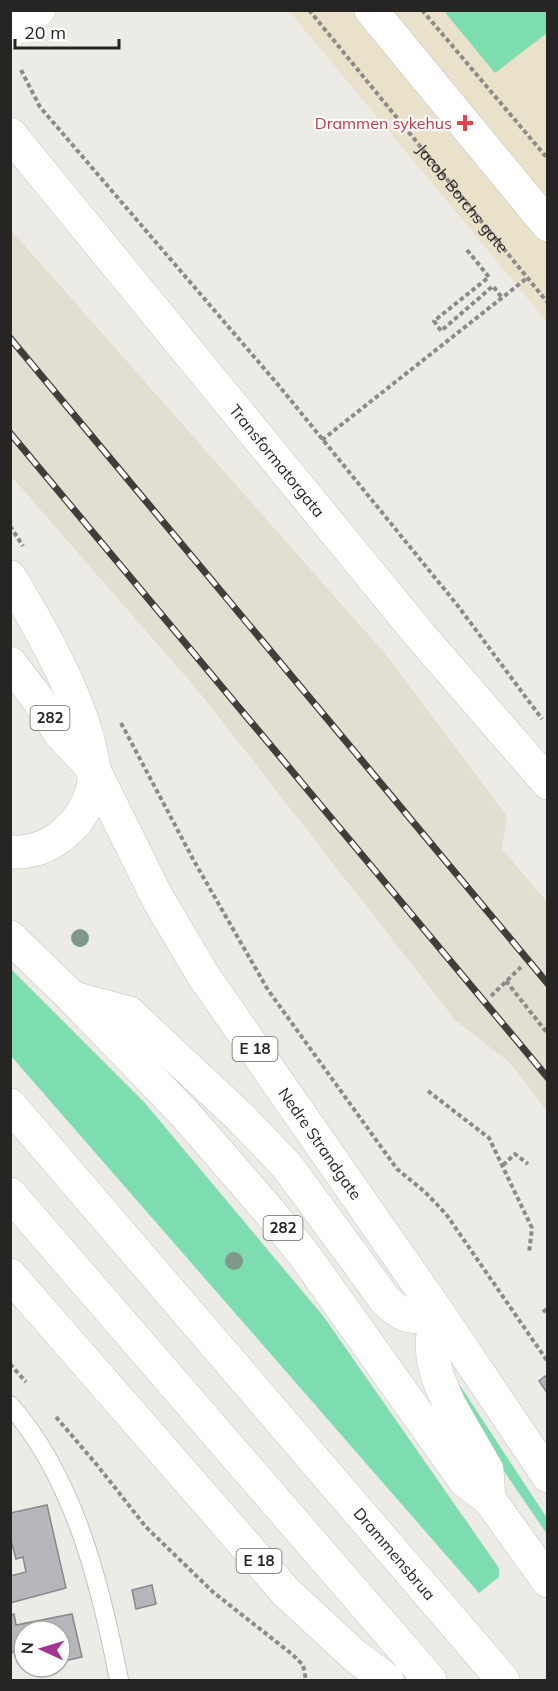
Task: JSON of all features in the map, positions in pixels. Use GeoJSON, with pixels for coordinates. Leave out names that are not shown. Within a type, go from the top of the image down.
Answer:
{"type":"FeatureCollection","features":[{"type":"Feature","properties":{"kind":"main road"},"geometry":{"type":"LineString","coordinates":[[10,32],[39,10]]}},
{"type":"Feature","properties":{"kind":"main road"},"geometry":{"type":"LineString","coordinates":[[371,10],[548,225]]}},
{"type":"Feature","properties":{"kind":"main road","name":"Transformatorgata"},"geometry":{"type":"LineString","coordinates":[[10,134],[419,634],[548,783]]}},
{"type":"Feature","properties":{"kind":"main road","name":"E 18"},"geometry":{"type":"LineString","coordinates":[[10,852],[40,849],[57,841],[83,812],[91,795],[94,771],[82,721],[63,676],[27,605],[19,565]]}},
{"type":"Feature","properties":{"kind":"main road","name":"282"},"geometry":{"type":"LineString","coordinates":[[10,663],[38,698],[60,733],[94,771]]}},
{"type":"Feature","properties":{"kind":"main road","name":"Nedre Strandgate"},"geometry":{"type":"LineString","coordinates":[[94,771],[158,899],[191,957],[439,1314],[548,1476]]}},
{"type":"Feature","properties":{"kind":"main road","name":"282"},"geometry":{"type":"LineString","coordinates":[[10,937],[74,998],[184,1113],[269,1211],[312,1265],[465,1481],[489,1499],[548,1581]]}},
{"type":"Feature","properties":{"kind":"main road","name":"282"},"geometry":{"type":"LineString","coordinates":[[74,998],[129,1013],[240,1117],[287,1166],[386,1301],[395,1310],[408,1317],[419,1318],[439,1314]]}},
{"type":"Feature","properties":{"kind":"main road","name":"Drammensbrua"},"geometry":{"type":"LineString","coordinates":[[10,1105],[503,1680]]}},
{"type":"Feature","properties":{"kind":"main road"},"geometry":{"type":"LineString","coordinates":[[10,1194],[430,1680]]}},
{"type":"Feature","properties":{"kind":"main road","name":"E 18"},"geometry":{"type":"LineString","coordinates":[[10,1275],[286,1592],[354,1654],[387,1680]]}},
{"type":"Feature","properties":{"kind":"main road"},"geometry":{"type":"LineString","coordinates":[[439,1314],[432,1340],[433,1358],[438,1378],[459,1423],[487,1470],[489,1499]]}},
{"type":"Feature","properties":{"kind":"lane"},"geometry":{"type":"LineString","coordinates":[[10,1406],[37,1440],[65,1491],[78,1523],[97,1588],[119,1680]]}},
{"type":"Feature","properties":{"kind":"path","name":"Jacob Borchs gate"},"geometry":{"type":"LineString","coordinates":[[309,10],[548,303]]}},
{"type":"Feature","properties":{"kind":"path"},"geometry":{"type":"LineString","coordinates":[[422,10],[548,159]]}},
{"type":"Feature","properties":{"kind":"path"},"geometry":{"type":"LineString","coordinates":[[21,70],[40,107],[272,378],[458,606],[548,727]]}},
{"type":"Feature","properties":{"kind":"path"},"geometry":{"type":"LineString","coordinates":[[467,250],[489,277],[434,321],[441,331],[493,286],[502,298]]}},
{"type":"Feature","properties":{"kind":"path"},"geometry":{"type":"LineString","coordinates":[[322,440],[527,278]]}},
{"type":"Feature","properties":{"kind":"path"},"geometry":{"type":"LineString","coordinates":[[10,526],[19,565]]}},
{"type":"Feature","properties":{"kind":"path"},"geometry":{"type":"LineString","coordinates":[[121,722],[194,861],[268,990],[397,1168],[446,1214],[548,1362]]}},
{"type":"Feature","properties":{"kind":"path"},"geometry":{"type":"LineString","coordinates":[[491,996],[521,967]]}},
{"type":"Feature","properties":{"kind":"path"},"geometry":{"type":"LineString","coordinates":[[506,981],[548,1034]]}},
{"type":"Feature","properties":{"kind":"path"},"geometry":{"type":"LineString","coordinates":[[428,1091],[489,1138],[532,1228],[529,1253]]}},
{"type":"Feature","properties":{"kind":"path"},"geometry":{"type":"LineString","coordinates":[[503,1165],[515,1155],[528,1164]]}},
{"type":"Feature","properties":{"kind":"path"},"geometry":{"type":"LineString","coordinates":[[543,1312],[548,1308]]}},
{"type":"Feature","properties":{"kind":"path"},"geometry":{"type":"LineString","coordinates":[[97,1465],[146,1527],[196,1576],[303,1665],[306,1680]]}},
{"type":"Feature","properties":{"kind":"shaded area","name":"Drammen sykehus"},"geometry":{"type":"Polygon","coordinates":[[[289,11],[547,11],[547,322],[476,236],[289,11]]]}},
{"type":"Feature","properties":{"kind":"shaded area"},"geometry":{"type":"Polygon","coordinates":[[[11,230],[388,657],[507,816],[502,849],[547,902],[547,1111],[509,1062],[456,1021],[200,693],[11,476],[11,230]]]}},
{"type":"Feature","properties":{"kind":"green space"},"geometry":{"type":"Polygon","coordinates":[[[444,11],[547,11],[547,33],[495,73],[444,11]]]}},
{"type":"Feature","properties":{"kind":"green space"},"geometry":{"type":"Polygon","coordinates":[[[10,968],[144,1102],[324,1317],[499,1568],[499,1577],[479,1593],[11,1056],[10,968]]]}},
{"type":"Feature","properties":{"kind":"green space"},"geometry":{"type":"Polygon","coordinates":[[[457,1381],[547,1518],[547,1534],[465,1414],[457,1381]]]}},
{"type":"Feature","properties":{"kind":"building"},"geometry":{"type":"Polygon","coordinates":[[[545,1376],[548,1380],[548,1394],[539,1381],[545,1376]]]}},
{"type":"Feature","properties":{"kind":"building"},"geometry":{"type":"Polygon","coordinates":[[[47,1505],[66,1588],[10,1603],[10,1576],[26,1572],[23,1557],[16,1559],[10,1537],[10,1513],[47,1505]]]}},
{"type":"Feature","properties":{"kind":"building"},"geometry":{"type":"Polygon","coordinates":[[[152,1585],[156,1604],[136,1609],[132,1590],[152,1585]]]}},
{"type":"Feature","properties":{"kind":"building"},"geometry":{"type":"Polygon","coordinates":[[[14,1614],[15,1619],[12,1619],[12,1653],[10,1653],[10,1615],[14,1614]]]}},
{"type":"Feature","properties":{"kind":"building"},"geometry":{"type":"Polygon","coordinates":[[[72,1614],[82,1657],[72,1659],[72,1619],[47,1619],[72,1614]]]}},
{"type":"Feature","properties":{"kind":"railway"},"geometry":{"type":"LineString","coordinates":[[10,338],[548,984]]}},
{"type":"Feature","properties":{"kind":"railway"},"geometry":{"type":"LineString","coordinates":[[10,433],[548,1078]]}},
{"type":"Feature","properties":{"kind":"place","name":"Drammen sykehus"},"geometry":{"type":"Point","coordinates":[465,123]}}]}
